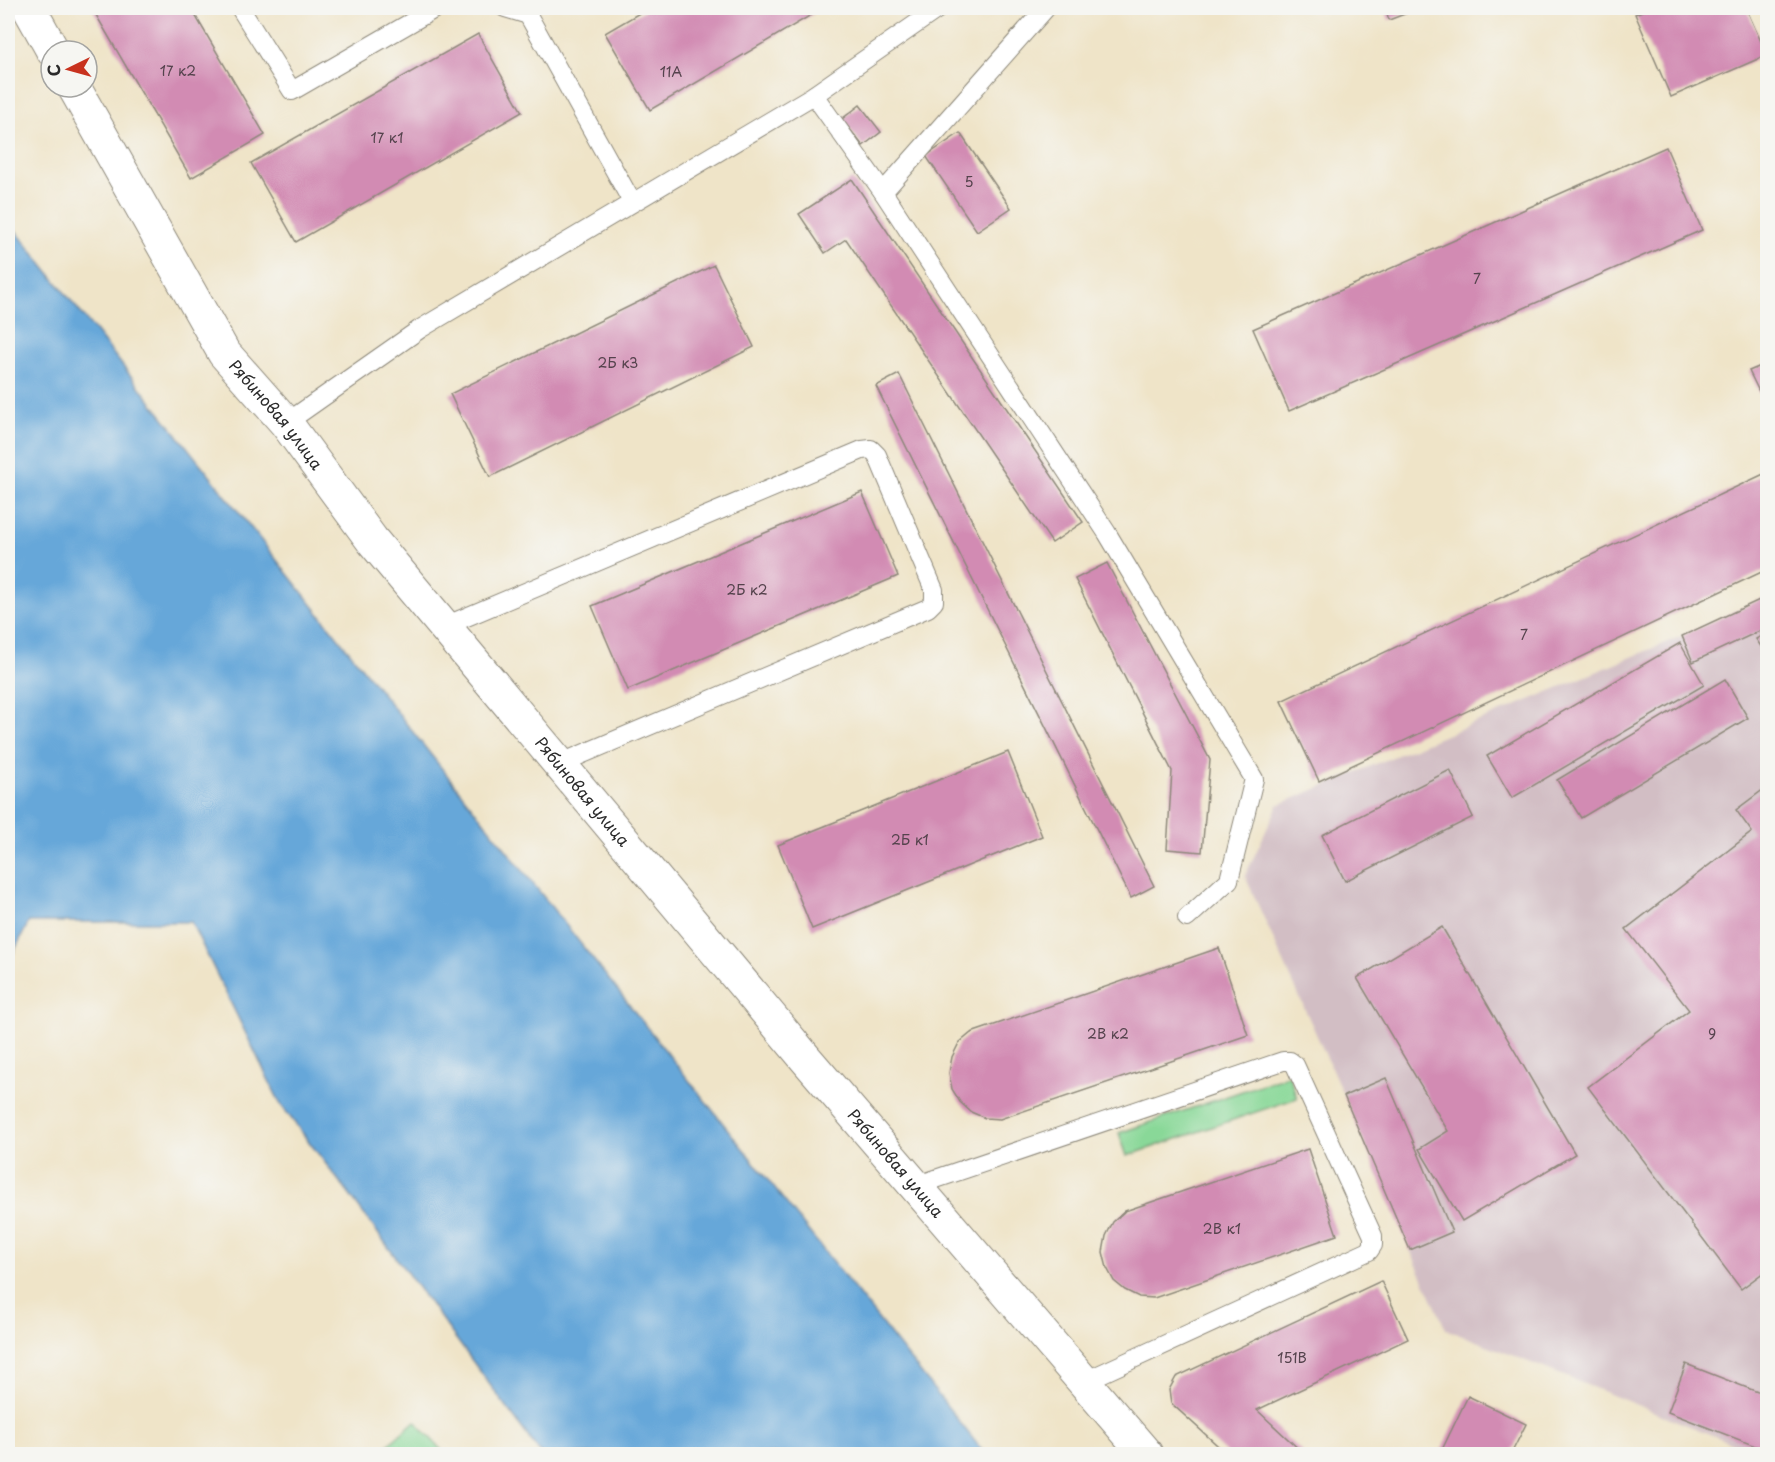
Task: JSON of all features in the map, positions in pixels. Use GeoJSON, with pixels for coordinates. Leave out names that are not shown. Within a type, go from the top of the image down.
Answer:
{"type":"FeatureCollection","features":[{"type":"Feature","properties":{"kind":"street"},"geometry":{"type":"LineString","coordinates":[[29,8],[46,39]]}},
{"type":"Feature","properties":{"kind":"street","name":"Рябиновая улица"},"geometry":{"type":"LineString","coordinates":[[81,99],[224,353],[286,423],[372,540],[798,1050],[1146,1455]]}},
{"type":"Feature","properties":{"kind":"lane"},"geometry":{"type":"LineString","coordinates":[[240,8],[292,91],[436,8]]}},
{"type":"Feature","properties":{"kind":"lane"},"geometry":{"type":"LineString","coordinates":[[505,8],[528,15],[632,202]]}},
{"type":"Feature","properties":{"kind":"lane"},"geometry":{"type":"LineString","coordinates":[[286,423],[420,329],[814,95],[939,8]]}},
{"type":"Feature","properties":{"kind":"lane"},"geometry":{"type":"LineString","coordinates":[[883,192],[1046,8]]}},
{"type":"Feature","properties":{"kind":"lane"},"geometry":{"type":"LineString","coordinates":[[814,95],[883,192],[1107,533],[1254,779],[1229,880],[1187,918]]}},
{"type":"Feature","properties":{"kind":"lane"},"geometry":{"type":"LineString","coordinates":[[445,626],[862,450],[871,449],[877,455],[934,590],[934,602],[928,608],[559,764]]}},
{"type":"Feature","properties":{"kind":"lane"},"geometry":{"type":"LineString","coordinates":[[915,1186],[1283,1061],[1290,1061],[1295,1065],[1373,1236],[1373,1245],[1369,1251],[1083,1382]]}},
{"type":"Feature","properties":{"kind":"shaded area"},"geometry":{"type":"Polygon","coordinates":[[[1767,596],[1767,1454],[1760,1454],[1446,1329],[1245,876],[1278,805],[1682,636],[1767,596]]]}},
{"type":"Feature","properties":{"kind":"green space"},"geometry":{"type":"Polygon","coordinates":[[[1289,1075],[1297,1098],[1127,1156],[1119,1133],[1289,1075]]]}},
{"type":"Feature","properties":{"kind":"green space"},"geometry":{"type":"Polygon","coordinates":[[[415,1421],[445,1454],[378,1454],[415,1421]]]}},
{"type":"Feature","properties":{"kind":"water"},"geometry":{"type":"Polygon","coordinates":[[[8,221],[985,1454],[541,1454],[281,1105],[191,922],[29,922],[8,963],[8,221]]]}},
{"type":"Feature","properties":{"kind":"building"},"geometry":{"type":"Polygon","coordinates":[[[92,8],[191,8],[265,135],[191,178],[92,8]]]}},
{"type":"Feature","properties":{"kind":"building"},"geometry":{"type":"Polygon","coordinates":[[[648,8],[823,8],[650,110],[605,33],[648,8]]]}},
{"type":"Feature","properties":{"kind":"building"},"geometry":{"type":"Polygon","coordinates":[[[1385,8],[1420,8],[1389,20],[1385,8]]]}},
{"type":"Feature","properties":{"kind":"building"},"geometry":{"type":"Polygon","coordinates":[[[1649,8],[1746,8],[1767,55],[1671,97],[1635,14],[1649,8]]]}},
{"type":"Feature","properties":{"kind":"building"},"geometry":{"type":"Polygon","coordinates":[[[478,34],[522,112],[296,242],[251,163],[478,34]]]}},
{"type":"Feature","properties":{"kind":"building"},"geometry":{"type":"Polygon","coordinates":[[[860,105],[881,132],[863,146],[842,119],[860,105]]]}},
{"type":"Feature","properties":{"kind":"building"},"geometry":{"type":"Polygon","coordinates":[[[960,133],[1011,208],[977,231],[926,156],[960,133]]]}},
{"type":"Feature","properties":{"kind":"building"},"geometry":{"type":"Polygon","coordinates":[[[1666,147],[1702,230],[1289,411],[1253,329],[1666,147]]]}},
{"type":"Feature","properties":{"kind":"building"},"geometry":{"type":"Polygon","coordinates":[[[852,179],[1083,522],[1052,543],[846,239],[825,253],[799,214],[852,179]]]}},
{"type":"Feature","properties":{"kind":"building"},"geometry":{"type":"Polygon","coordinates":[[[714,265],[754,347],[490,477],[450,394],[714,265]]]}},
{"type":"Feature","properties":{"kind":"building"},"geometry":{"type":"Polygon","coordinates":[[[1768,363],[1768,410],[1749,371],[1768,363]]]}},
{"type":"Feature","properties":{"kind":"building"},"geometry":{"type":"Polygon","coordinates":[[[899,374],[1154,886],[1131,898],[876,386],[899,374]]]}},
{"type":"Feature","properties":{"kind":"building"},"geometry":{"type":"Polygon","coordinates":[[[1768,472],[1768,569],[1319,781],[1281,701],[1768,472]]]}},
{"type":"Feature","properties":{"kind":"building"},"geometry":{"type":"Polygon","coordinates":[[[862,492],[898,576],[628,690],[592,606],[862,492]]]}},
{"type":"Feature","properties":{"kind":"building"},"geometry":{"type":"Polygon","coordinates":[[[1107,563],[1210,760],[1202,852],[1167,849],[1172,771],[1075,579],[1107,563]]]}},
{"type":"Feature","properties":{"kind":"building"},"geometry":{"type":"Polygon","coordinates":[[[1768,596],[1768,627],[1693,662],[1682,636],[1768,596]]]}},
{"type":"Feature","properties":{"kind":"building"},"geometry":{"type":"Polygon","coordinates":[[[1768,632],[1768,657],[1756,639],[1768,632]]]}},
{"type":"Feature","properties":{"kind":"building"},"geometry":{"type":"Polygon","coordinates":[[[1680,643],[1704,685],[1512,798],[1487,756],[1680,643]]]}},
{"type":"Feature","properties":{"kind":"building"},"geometry":{"type":"Polygon","coordinates":[[[1725,679],[1748,718],[1581,818],[1557,780],[1725,679]]]}},
{"type":"Feature","properties":{"kind":"building"},"geometry":{"type":"Polygon","coordinates":[[[1008,752],[1042,836],[812,929],[778,845],[1008,752]]]}},
{"type":"Feature","properties":{"kind":"building"},"geometry":{"type":"Polygon","coordinates":[[[1450,770],[1473,817],[1345,881],[1322,835],[1450,770]]]}},
{"type":"Feature","properties":{"kind":"building"},"geometry":{"type":"Polygon","coordinates":[[[1768,786],[1768,1059],[1762,1063],[1768,1071],[1768,1269],[1741,1289],[1588,1087],[1689,1010],[1626,929],[1752,832],[1736,810],[1768,786]]]}},
{"type":"Feature","properties":{"kind":"building"},"geometry":{"type":"Polygon","coordinates":[[[1442,927],[1575,1154],[1462,1221],[1419,1149],[1448,1131],[1357,978],[1442,927]]]}},
{"type":"Feature","properties":{"kind":"building"},"geometry":{"type":"Polygon","coordinates":[[[1219,948],[1248,1035],[1000,1119],[985,1118],[971,1112],[960,1102],[952,1089],[949,1073],[952,1057],[959,1043],[971,1033],[1219,948]]]}},
{"type":"Feature","properties":{"kind":"building"},"geometry":{"type":"Polygon","coordinates":[[[1386,1078],[1452,1232],[1410,1250],[1344,1096],[1386,1078]]]}},
{"type":"Feature","properties":{"kind":"building"},"geometry":{"type":"Polygon","coordinates":[[[1308,1149],[1337,1235],[1154,1298],[1139,1297],[1114,1281],[1107,1268],[1103,1252],[1106,1236],[1113,1222],[1125,1211],[1308,1149]]]}},
{"type":"Feature","properties":{"kind":"building"},"geometry":{"type":"Polygon","coordinates":[[[1381,1281],[1408,1339],[1257,1410],[1304,1454],[1227,1454],[1171,1403],[1169,1390],[1176,1377],[1381,1281]]]}},
{"type":"Feature","properties":{"kind":"building"},"geometry":{"type":"Polygon","coordinates":[[[1686,1364],[1768,1396],[1768,1451],[1668,1412],[1686,1364]]]}},
{"type":"Feature","properties":{"kind":"building"},"geometry":{"type":"Polygon","coordinates":[[[1468,1396],[1526,1424],[1511,1454],[1440,1454],[1468,1396]]]}}]}
